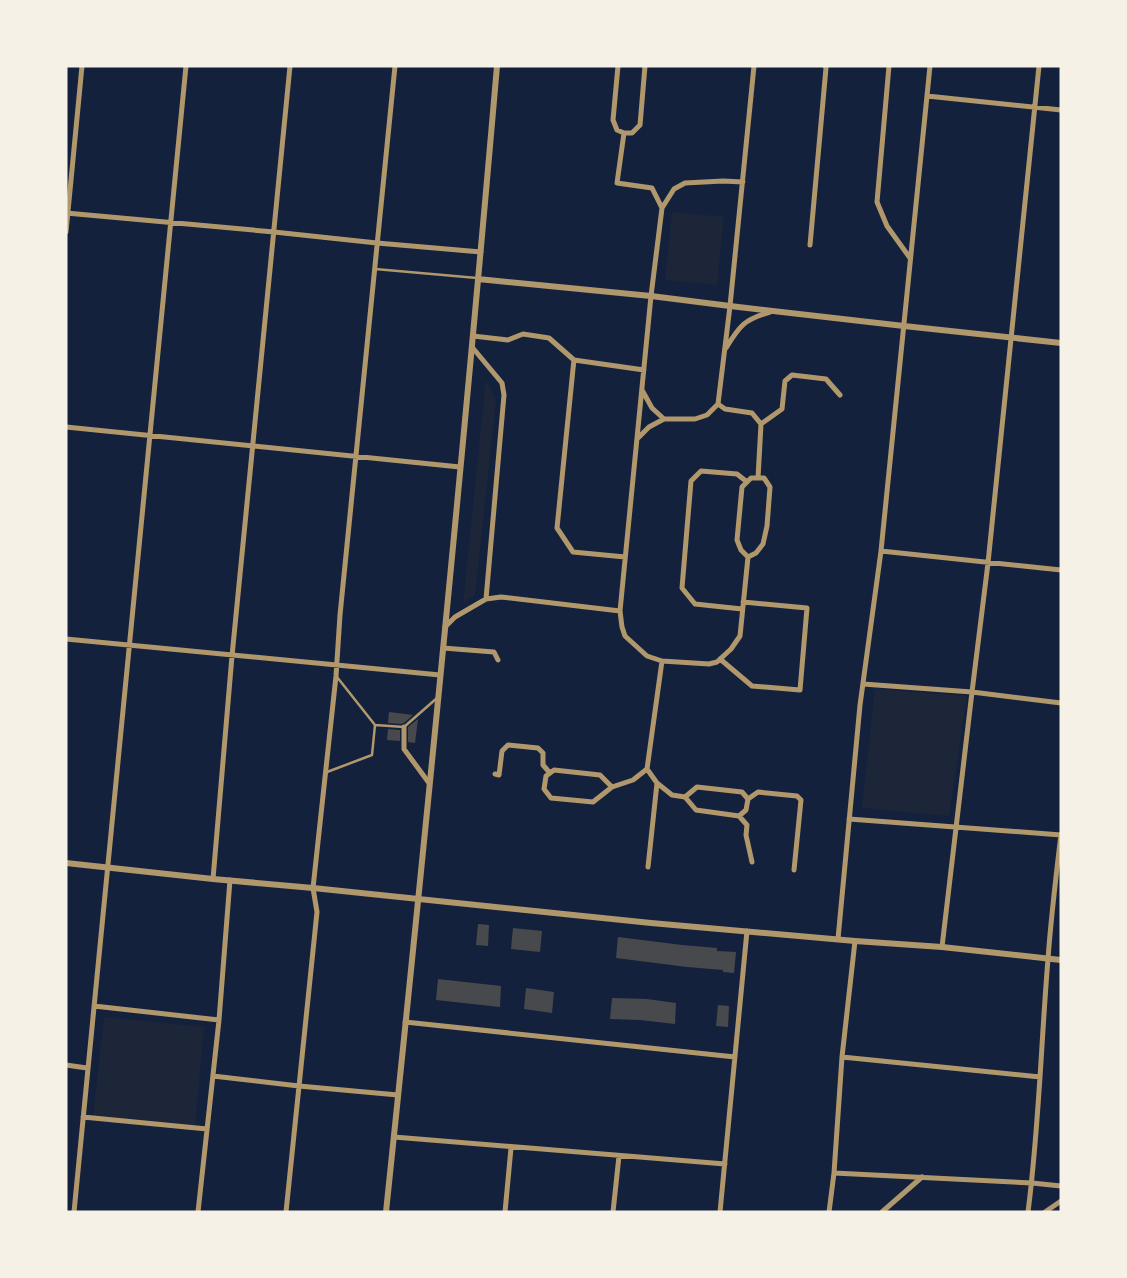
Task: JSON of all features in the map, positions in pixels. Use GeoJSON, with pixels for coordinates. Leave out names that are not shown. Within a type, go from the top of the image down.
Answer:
{"type":"FeatureCollection","features":[{"type":"Feature","properties":{"kind":"street"},"geometry":{"type":"LineString","coordinates":[[66,232],[82,66]]}},
{"type":"Feature","properties":{"kind":"street"},"geometry":{"type":"LineString","coordinates":[[74,1212],[186,66]]}},
{"type":"Feature","properties":{"kind":"street"},"geometry":{"type":"LineString","coordinates":[[213,879],[232,656],[290,66]]}},
{"type":"Feature","properties":{"kind":"street"},"geometry":{"type":"LineString","coordinates":[[286,1212],[317,912],[313,888],[336,676],[395,66]]}},
{"type":"Feature","properties":{"kind":"street"},"geometry":{"type":"LineString","coordinates":[[386,1212],[443,648],[497,66]]}},
{"type":"Feature","properties":{"kind":"street"},"geometry":{"type":"LineString","coordinates":[[618,66],[613,120],[617,130],[624,133],[632,133],[640,125],[645,66]]}},
{"type":"Feature","properties":{"kind":"street"},"geometry":{"type":"LineString","coordinates":[[637,439],[648,427],[664,419],[695,420],[707,415],[718,404],[730,306],[754,66]]}},
{"type":"Feature","properties":{"kind":"street"},"geometry":{"type":"LineString","coordinates":[[810,245],[825,66]]}},
{"type":"Feature","properties":{"kind":"street"},"geometry":{"type":"LineString","coordinates":[[889,66],[877,202],[887,226],[910,259]]}},
{"type":"Feature","properties":{"kind":"street"},"geometry":{"type":"LineString","coordinates":[[838,939],[860,705],[881,551],[930,66]]}},
{"type":"Feature","properties":{"kind":"street"},"geometry":{"type":"LineString","coordinates":[[942,947],[988,563],[1039,66]]}},
{"type":"Feature","properties":{"kind":"street"},"geometry":{"type":"LineString","coordinates":[[927,96],[1061,110]]}},
{"type":"Feature","properties":{"kind":"street"},"geometry":{"type":"LineString","coordinates":[[624,133],[616,183],[652,188],[662,208]]}},
{"type":"Feature","properties":{"kind":"street"},"geometry":{"type":"LineString","coordinates":[[743,182],[724,181],[685,184],[674,189],[662,208],[651,296],[620,611],[625,636],[647,656],[662,661],[708,664],[717,662],[731,650],[740,636],[748,557]]}},
{"type":"Feature","properties":{"kind":"street"},"geometry":{"type":"LineString","coordinates":[[67,213],[481,252]]}},
{"type":"Feature","properties":{"kind":"street"},"geometry":{"type":"LineString","coordinates":[[478,279],[651,296],[1061,343]]}},
{"type":"Feature","properties":{"kind":"street"},"geometry":{"type":"LineString","coordinates":[[725,350],[738,329],[752,317],[773,311]]}},
{"type":"Feature","properties":{"kind":"street"},"geometry":{"type":"LineString","coordinates":[[472,336],[508,340],[523,334],[549,338],[574,360],[644,370]]}},
{"type":"Feature","properties":{"kind":"street"},"geometry":{"type":"LineString","coordinates":[[472,347],[502,383],[504,395],[486,598]]}},
{"type":"Feature","properties":{"kind":"street"},"geometry":{"type":"LineString","coordinates":[[574,360],[557,528],[573,552],[625,557]]}},
{"type":"Feature","properties":{"kind":"street"},"geometry":{"type":"LineString","coordinates":[[761,424],[782,409],[785,381],[792,375],[826,379],[840,395]]}},
{"type":"Feature","properties":{"kind":"street"},"geometry":{"type":"LineString","coordinates":[[642,390],[652,408],[664,419]]}},
{"type":"Feature","properties":{"kind":"street"},"geometry":{"type":"LineString","coordinates":[[718,404],[725,409],[752,413],[761,424],[758,478]]}},
{"type":"Feature","properties":{"kind":"street"},"geometry":{"type":"LineString","coordinates":[[66,427],[460,467]]}},
{"type":"Feature","properties":{"kind":"street"},"geometry":{"type":"LineString","coordinates":[[742,610],[695,604],[682,588],[691,482],[701,471],[737,474],[747,482]]}},
{"type":"Feature","properties":{"kind":"street"},"geometry":{"type":"LineString","coordinates":[[751,478],[764,478],[770,487],[767,526],[763,544],[756,553],[748,557],[741,550],[737,540],[742,487],[751,478]]}},
{"type":"Feature","properties":{"kind":"street"},"geometry":{"type":"LineString","coordinates":[[881,551],[1061,570]]}},
{"type":"Feature","properties":{"kind":"street"},"geometry":{"type":"LineString","coordinates":[[444,628],[455,617],[486,598],[501,597],[620,611]]}},
{"type":"Feature","properties":{"kind":"street"},"geometry":{"type":"LineString","coordinates":[[720,659],[752,686],[800,690],[807,608],[743,602]]}},
{"type":"Feature","properties":{"kind":"street"},"geometry":{"type":"LineString","coordinates":[[66,639],[440,675]]}},
{"type":"Feature","properties":{"kind":"street"},"geometry":{"type":"LineString","coordinates":[[443,648],[494,652],[498,660]]}},
{"type":"Feature","properties":{"kind":"street"},"geometry":{"type":"LineString","coordinates":[[662,661],[647,769],[657,783],[672,795],[685,797],[696,810],[739,816],[747,825],[746,835],[752,862]]}},
{"type":"Feature","properties":{"kind":"street"},"geometry":{"type":"LineString","coordinates":[[863,684],[972,692],[1061,703]]}},
{"type":"Feature","properties":{"kind":"street"},"geometry":{"type":"LineString","coordinates":[[404,727],[404,749],[429,783]]}},
{"type":"Feature","properties":{"kind":"street"},"geometry":{"type":"LineString","coordinates":[[495,774],[499,776],[502,751],[508,745],[538,748],[543,753],[543,765],[550,773]]}},
{"type":"Feature","properties":{"kind":"street"},"geometry":{"type":"LineString","coordinates":[[612,787],[600,775],[554,770],[546,776],[544,789],[551,798],[593,802],[612,787],[633,780],[647,769]]}},
{"type":"Feature","properties":{"kind":"street"},"geometry":{"type":"LineString","coordinates":[[648,867],[657,783]]}},
{"type":"Feature","properties":{"kind":"street"},"geometry":{"type":"LineString","coordinates":[[685,797],[697,787],[742,792],[748,799]]}},
{"type":"Feature","properties":{"kind":"street"},"geometry":{"type":"LineString","coordinates":[[739,816],[746,810],[748,799],[758,792],[797,796],[801,800],[794,870]]}},
{"type":"Feature","properties":{"kind":"street"},"geometry":{"type":"LineString","coordinates":[[849,820],[1061,835],[1048,959],[1032,1183],[1028,1212]]}},
{"type":"Feature","properties":{"kind":"street"},"geometry":{"type":"LineString","coordinates":[[66,863],[650,924],[942,947],[1061,960]]}},
{"type":"Feature","properties":{"kind":"street"},"geometry":{"type":"LineString","coordinates":[[198,1212],[219,1020],[230,880]]}},
{"type":"Feature","properties":{"kind":"street"},"geometry":{"type":"LineString","coordinates":[[720,1212],[747,931]]}},
{"type":"Feature","properties":{"kind":"street"},"geometry":{"type":"LineString","coordinates":[[829,1212],[834,1173],[842,1057],[855,941]]}},
{"type":"Feature","properties":{"kind":"street"},"geometry":{"type":"LineString","coordinates":[[94,1006],[219,1020]]}},
{"type":"Feature","properties":{"kind":"street"},"geometry":{"type":"LineString","coordinates":[[405,1022],[735,1057]]}},
{"type":"Feature","properties":{"kind":"street"},"geometry":{"type":"LineString","coordinates":[[842,1057],[1040,1077]]}},
{"type":"Feature","properties":{"kind":"street"},"geometry":{"type":"LineString","coordinates":[[66,1065],[88,1068]]}},
{"type":"Feature","properties":{"kind":"street"},"geometry":{"type":"LineString","coordinates":[[213,1076],[398,1095]]}},
{"type":"Feature","properties":{"kind":"street"},"geometry":{"type":"LineString","coordinates":[[83,1117],[207,1129]]}},
{"type":"Feature","properties":{"kind":"street"},"geometry":{"type":"LineString","coordinates":[[394,1137],[725,1164]]}},
{"type":"Feature","properties":{"kind":"street"},"geometry":{"type":"LineString","coordinates":[[505,1212],[511,1148]]}},
{"type":"Feature","properties":{"kind":"street"},"geometry":{"type":"LineString","coordinates":[[613,1212],[619,1156]]}},
{"type":"Feature","properties":{"kind":"street"},"geometry":{"type":"LineString","coordinates":[[834,1173],[1061,1186]]}},
{"type":"Feature","properties":{"kind":"street"},"geometry":{"type":"LineString","coordinates":[[882,1212],[922,1177]]}},
{"type":"Feature","properties":{"kind":"street"},"geometry":{"type":"LineString","coordinates":[[1045,1212],[1061,1201]]}},
{"type":"Feature","properties":{"kind":"lane"},"geometry":{"type":"LineString","coordinates":[[374,269],[478,279]]}},
{"type":"Feature","properties":{"kind":"lane"},"geometry":{"type":"LineString","coordinates":[[325,772],[372,755],[375,725],[336,676]]}},
{"type":"Feature","properties":{"kind":"lane"},"geometry":{"type":"LineString","coordinates":[[375,725],[404,727],[438,697]]}},
{"type":"Feature","properties":{"kind":"shaded area"},"geometry":{"type":"Polygon","coordinates":[[[672,212],[724,217],[717,285],[665,280],[672,212]]]}},
{"type":"Feature","properties":{"kind":"shaded area"},"geometry":{"type":"Polygon","coordinates":[[[486,380],[496,401],[475,595],[463,604],[486,380]]]}},
{"type":"Feature","properties":{"kind":"shaded area"},"geometry":{"type":"Polygon","coordinates":[[[875,689],[967,696],[949,816],[862,808],[875,689]]]}},
{"type":"Feature","properties":{"kind":"shaded area"},"geometry":{"type":"Polygon","coordinates":[[[104,1017],[204,1027],[195,1126],[93,1117],[104,1017]]]}},
{"type":"Feature","properties":{"kind":"building"},"geometry":{"type":"Polygon","coordinates":[[[389,712],[413,715],[401,724],[388,723],[389,712]]]}},
{"type":"Feature","properties":{"kind":"building"},"geometry":{"type":"Polygon","coordinates":[[[418,719],[415,743],[408,742],[408,727],[418,719]]]}},
{"type":"Feature","properties":{"kind":"building"},"geometry":{"type":"Polygon","coordinates":[[[388,729],[400,730],[400,741],[387,740],[388,729]]]}},
{"type":"Feature","properties":{"kind":"building"},"geometry":{"type":"Polygon","coordinates":[[[478,924],[489,925],[488,946],[476,945],[478,924]]]}},
{"type":"Feature","properties":{"kind":"building"},"geometry":{"type":"Polygon","coordinates":[[[513,928],[542,931],[540,952],[511,949],[513,928]]]}},
{"type":"Feature","properties":{"kind":"building"},"geometry":{"type":"Polygon","coordinates":[[[618,937],[717,948],[717,951],[736,952],[734,973],[723,972],[723,970],[616,958],[618,937]]]}},
{"type":"Feature","properties":{"kind":"building"},"geometry":{"type":"Polygon","coordinates":[[[438,979],[501,986],[500,1007],[436,1000],[438,979]]]}},
{"type":"Feature","properties":{"kind":"building"},"geometry":{"type":"Polygon","coordinates":[[[526,988],[554,992],[552,1013],[524,1009],[526,988]]]}},
{"type":"Feature","properties":{"kind":"building"},"geometry":{"type":"Polygon","coordinates":[[[612,998],[647,999],[676,1003],[675,1024],[610,1019],[612,998]]]}},
{"type":"Feature","properties":{"kind":"building"},"geometry":{"type":"Polygon","coordinates":[[[718,1005],[729,1006],[728,1027],[716,1026],[718,1005]]]}}]}
